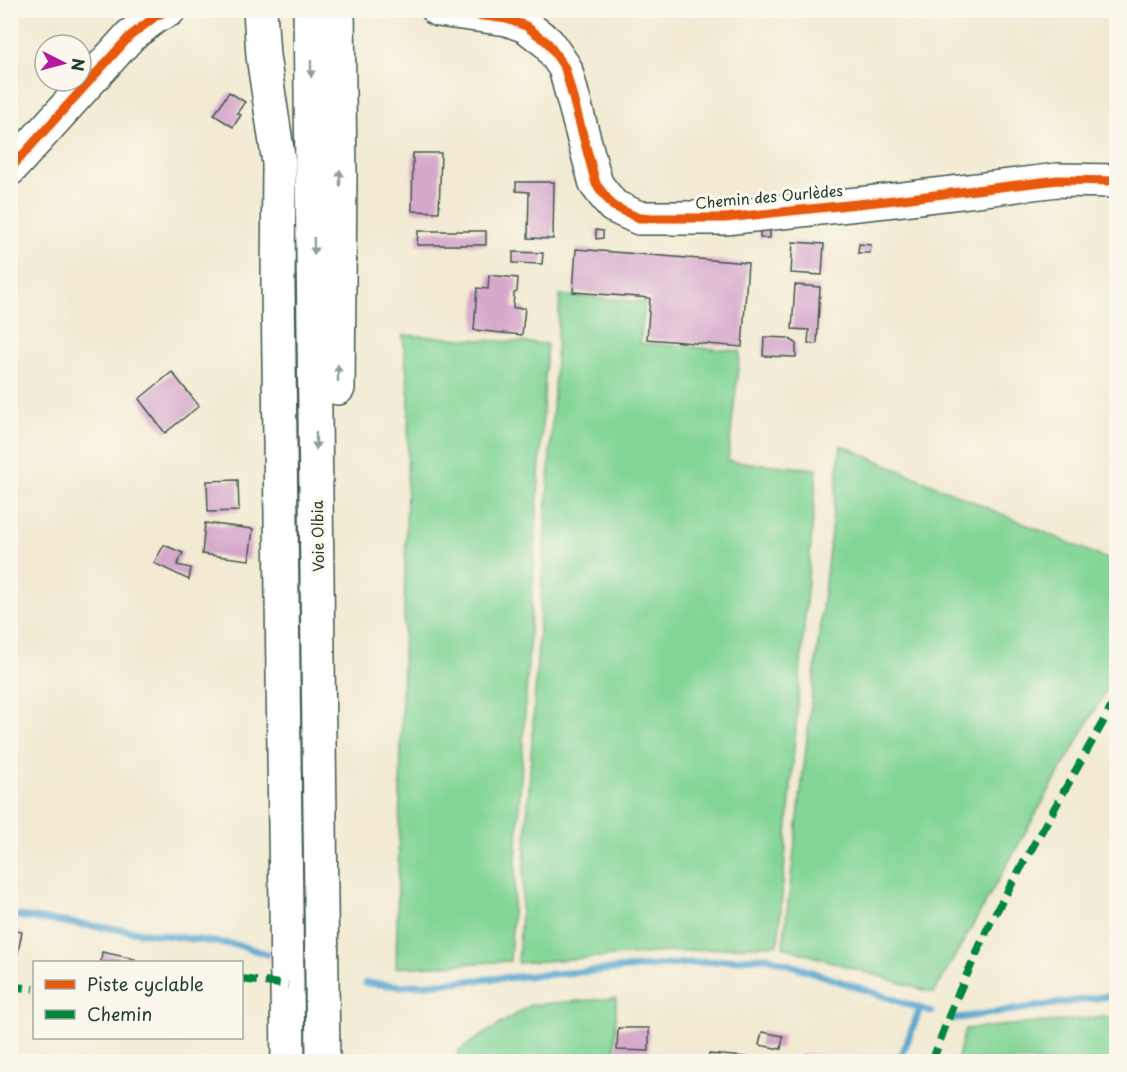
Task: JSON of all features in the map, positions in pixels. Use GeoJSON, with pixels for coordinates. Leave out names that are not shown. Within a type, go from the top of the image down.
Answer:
{"type":"FeatureCollection","features":[{"type":"Feature","properties":{"kind":"main road"},"geometry":{"type":"LineString","coordinates":[[260,10],[263,56],[279,163],[278,284],[288,1062]]}},
{"type":"Feature","properties":{"kind":"main road","name":"Voie Olbia"},"geometry":{"type":"LineString","coordinates":[[310,10],[323,1062]]}},
{"type":"Feature","properties":{"kind":"main road","name":"Voie Olbia"},"geometry":{"type":"LineString","coordinates":[[338,10],[340,177],[338,521],[344,1062]]}},
{"type":"Feature","properties":{"kind":"main road","name":"Chemin des Ourlèdes"},"geometry":{"type":"LineString","coordinates":[[438,10],[507,19],[526,26],[548,43],[565,68],[596,184],[613,206],[639,218],[725,218],[1058,180],[1116,181]]}},
{"type":"Feature","properties":{"kind":"main road"},"geometry":{"type":"LineString","coordinates":[[10,169],[130,36],[158,12]]}},
{"type":"Feature","properties":{"kind":"green space"},"geometry":{"type":"Polygon","coordinates":[[[560,295],[645,302],[640,343],[740,351],[728,461],[817,469],[778,944],[518,963],[560,295]]]}},
{"type":"Feature","properties":{"kind":"green space"},"geometry":{"type":"Polygon","coordinates":[[[403,335],[547,344],[510,961],[396,968],[409,397],[403,335]]]}},
{"type":"Feature","properties":{"kind":"green space"},"geometry":{"type":"Polygon","coordinates":[[[841,445],[1116,563],[1116,673],[934,993],[783,947],[841,445]]]}},
{"type":"Feature","properties":{"kind":"green space"},"geometry":{"type":"Polygon","coordinates":[[[616,998],[615,1061],[457,1061],[458,1051],[530,1005],[616,998]]]}},
{"type":"Feature","properties":{"kind":"green space"},"geometry":{"type":"Polygon","coordinates":[[[1116,1016],[1116,1061],[957,1061],[965,1029],[1116,1016]]]}},
{"type":"Feature","properties":{"kind":"building"},"geometry":{"type":"Polygon","coordinates":[[[229,92],[245,102],[237,113],[241,115],[233,127],[214,115],[229,92]]]}},
{"type":"Feature","properties":{"kind":"building"},"geometry":{"type":"Polygon","coordinates":[[[413,153],[441,153],[439,212],[412,211],[413,153]]]}},
{"type":"Feature","properties":{"kind":"building"},"geometry":{"type":"Polygon","coordinates":[[[516,182],[554,182],[553,239],[528,238],[529,192],[516,191],[516,182]]]}},
{"type":"Feature","properties":{"kind":"building"},"geometry":{"type":"Polygon","coordinates":[[[760,227],[770,227],[770,238],[760,238],[760,227]]]}},
{"type":"Feature","properties":{"kind":"building"},"geometry":{"type":"Polygon","coordinates":[[[596,230],[603,231],[603,238],[596,239],[596,230]]]}},
{"type":"Feature","properties":{"kind":"building"},"geometry":{"type":"Polygon","coordinates":[[[418,231],[486,231],[486,245],[417,245],[418,231]]]}},
{"type":"Feature","properties":{"kind":"building"},"geometry":{"type":"Polygon","coordinates":[[[793,242],[824,244],[822,275],[791,273],[793,242]]]}},
{"type":"Feature","properties":{"kind":"building"},"geometry":{"type":"Polygon","coordinates":[[[859,244],[871,245],[870,253],[858,253],[859,244]]]}},
{"type":"Feature","properties":{"kind":"building"},"geometry":{"type":"Polygon","coordinates":[[[576,249],[748,263],[742,347],[647,339],[650,298],[573,292],[576,249]]]}},
{"type":"Feature","properties":{"kind":"building"},"geometry":{"type":"Polygon","coordinates":[[[513,252],[543,253],[542,264],[513,263],[513,252]]]}},
{"type":"Feature","properties":{"kind":"building"},"geometry":{"type":"Polygon","coordinates":[[[489,275],[518,278],[513,308],[525,308],[522,335],[474,330],[477,288],[488,289],[489,275]]]}},
{"type":"Feature","properties":{"kind":"building"},"geometry":{"type":"Polygon","coordinates":[[[795,285],[820,287],[817,344],[808,343],[809,330],[792,329],[795,285]]]}},
{"type":"Feature","properties":{"kind":"building"},"geometry":{"type":"Polygon","coordinates":[[[764,337],[788,338],[796,343],[796,357],[763,356],[764,337]]]}},
{"type":"Feature","properties":{"kind":"building"},"geometry":{"type":"Polygon","coordinates":[[[172,372],[199,406],[165,433],[139,399],[172,372]]]}},
{"type":"Feature","properties":{"kind":"building"},"geometry":{"type":"Polygon","coordinates":[[[238,480],[239,511],[208,512],[207,481],[238,480]]]}},
{"type":"Feature","properties":{"kind":"building"},"geometry":{"type":"Polygon","coordinates":[[[205,523],[253,529],[249,560],[202,554],[205,523]]]}},
{"type":"Feature","properties":{"kind":"building"},"geometry":{"type":"Polygon","coordinates":[[[164,545],[183,553],[177,565],[191,568],[189,580],[154,563],[164,545]]]}},
{"type":"Feature","properties":{"kind":"building"},"geometry":{"type":"Polygon","coordinates":[[[10,930],[22,932],[14,973],[10,973],[10,930]]]}},
{"type":"Feature","properties":{"kind":"building"},"geometry":{"type":"Polygon","coordinates":[[[102,952],[135,959],[134,961],[101,961],[102,952]]]}},
{"type":"Feature","properties":{"kind":"building"},"geometry":{"type":"Polygon","coordinates":[[[618,1028],[649,1028],[649,1051],[617,1050],[618,1028]]]}},
{"type":"Feature","properties":{"kind":"building"},"geometry":{"type":"Polygon","coordinates":[[[762,1032],[783,1036],[781,1049],[759,1045],[762,1032]]]}},
{"type":"Feature","properties":{"kind":"building"},"geometry":{"type":"Polygon","coordinates":[[[709,1054],[784,1060],[784,1062],[708,1062],[709,1054]]]}},
{"type":"Feature","properties":{"kind":"building"},"geometry":{"type":"Polygon","coordinates":[[[806,1054],[829,1056],[829,1062],[805,1062],[806,1054]]]}},
{"type":"Feature","properties":{"kind":"waterway"},"geometry":{"type":"LineString","coordinates":[[10,915],[238,945],[267,954]]}},
{"type":"Feature","properties":{"kind":"waterway"},"geometry":{"type":"LineString","coordinates":[[366,983],[402,986],[767,957],[931,1012]]}},
{"type":"Feature","properties":{"kind":"waterway"},"geometry":{"type":"LineString","coordinates":[[952,1019],[1116,995]]}},
{"type":"Feature","properties":{"kind":"waterway"},"geometry":{"type":"LineString","coordinates":[[899,1062],[920,1009]]}},
{"type":"Feature","properties":{"kind":"marked path"},"geometry":{"type":"LineString","coordinates":[[932,1062],[954,1003],[992,919],[1116,699]]}},
{"type":"Feature","properties":{"kind":"marked path"},"geometry":{"type":"LineString","coordinates":[[243,979],[288,985]]}},
{"type":"Feature","properties":{"kind":"marked path"},"geometry":{"type":"LineString","coordinates":[[10,986],[33,989]]}},
{"type":"Feature","properties":{"kind":"cycle path"},"geometry":{"type":"LineString","coordinates":[[10,169],[130,36],[156,16],[169,10]]}},
{"type":"Feature","properties":{"kind":"cycle path"},"geometry":{"type":"LineString","coordinates":[[438,10],[507,19],[526,26],[548,43],[565,68],[596,184],[613,206],[639,218],[725,218],[1058,180],[1116,181]]}}]}
